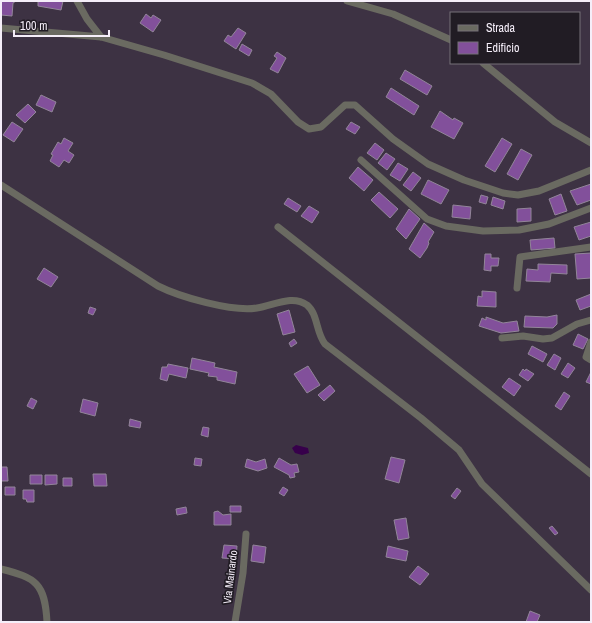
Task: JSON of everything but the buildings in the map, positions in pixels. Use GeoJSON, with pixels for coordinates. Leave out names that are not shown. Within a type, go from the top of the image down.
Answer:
{"type":"FeatureCollection","features":[{"type":"Feature","properties":{"kind":"street"},"geometry":{"type":"LineString","coordinates":[[78,1],[87,19],[101,37]]}},
{"type":"Feature","properties":{"kind":"street"},"geometry":{"type":"LineString","coordinates":[[347,1],[393,14],[450,40]]}},
{"type":"Feature","properties":{"kind":"street"},"geometry":{"type":"LineString","coordinates":[[1,28],[101,37],[256,84],[272,94],[298,122],[309,129],[321,127],[345,105],[355,105],[393,139],[428,164],[464,180],[503,193],[518,195],[539,191],[591,170]]}},
{"type":"Feature","properties":{"kind":"street"},"geometry":{"type":"LineString","coordinates":[[484,64],[554,122],[591,143]]}},
{"type":"Feature","properties":{"kind":"street"},"geometry":{"type":"LineString","coordinates":[[361,160],[427,218],[446,226],[488,231],[523,230],[549,224],[591,208]]}},
{"type":"Feature","properties":{"kind":"street"},"geometry":{"type":"LineString","coordinates":[[1,185],[158,286],[176,294],[245,309],[259,308],[287,301],[300,302],[306,305],[312,311],[319,334],[326,344],[458,448],[482,484],[591,590]]}},
{"type":"Feature","properties":{"kind":"street"},"geometry":{"type":"LineString","coordinates":[[278,227],[591,474]]}},
{"type":"Feature","properties":{"kind":"street"},"geometry":{"type":"LineString","coordinates":[[517,288],[520,257],[591,247]]}},
{"type":"Feature","properties":{"kind":"street"},"geometry":{"type":"LineString","coordinates":[[502,338],[523,336],[543,339],[552,338],[577,324],[591,320]]}},
{"type":"Feature","properties":{"kind":"street"},"geometry":{"type":"LineString","coordinates":[[591,342],[586,357],[591,360]]}},
{"type":"Feature","properties":{"kind":"street","name":"Via Mainardo"},"geometry":{"type":"LineString","coordinates":[[236,622],[243,573],[246,534]]}},
{"type":"Feature","properties":{"kind":"street"},"geometry":{"type":"LineString","coordinates":[[1,569],[26,576],[37,584],[45,605],[47,622]]}},
{"type":"Feature","properties":{"kind":"shaded area"},"geometry":{"type":"Polygon","coordinates":[[[296,445],[308,448],[309,453],[302,455],[295,453],[292,448],[296,445]]]}}]}
